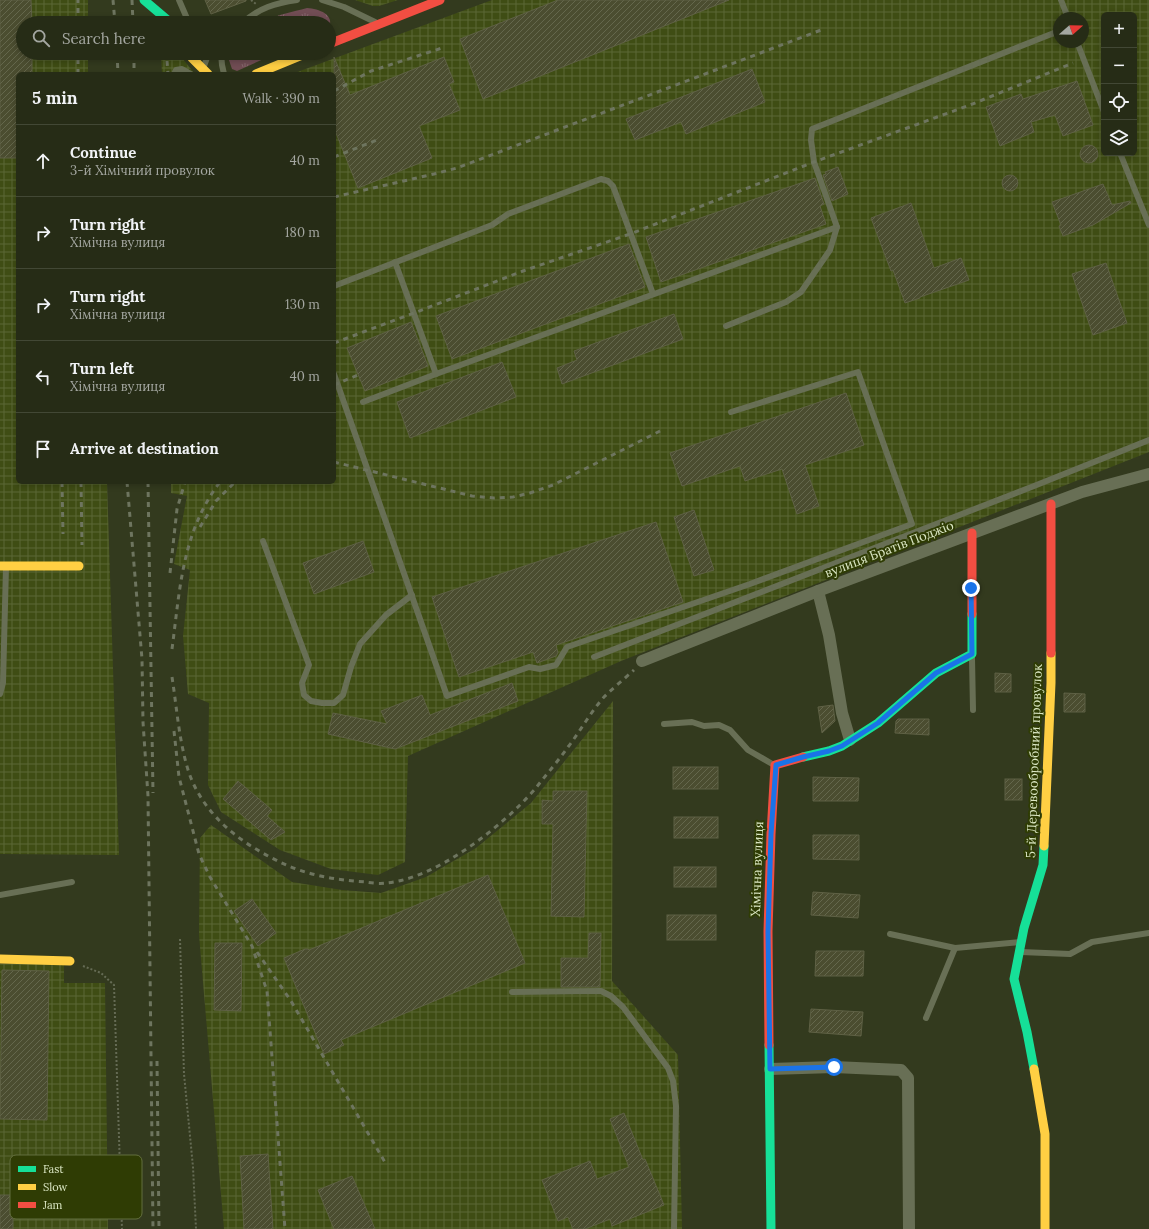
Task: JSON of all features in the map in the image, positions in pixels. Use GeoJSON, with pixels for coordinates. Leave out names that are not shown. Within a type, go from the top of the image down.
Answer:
{"type":"FeatureCollection","features":[{"type":"Feature","properties":{"kind":"street"},"geometry":{"type":"LineString","coordinates":[[144,0],[164,16]]}},
{"type":"Feature","properties":{"kind":"street"},"geometry":{"type":"LineString","coordinates":[[336,41],[440,0]]}},
{"type":"Feature","properties":{"kind":"street"},"geometry":{"type":"LineString","coordinates":[[194,60],[203,72]]}},
{"type":"Feature","properties":{"kind":"street"},"geometry":{"type":"LineString","coordinates":[[261,72],[290,60]]}},
{"type":"Feature","properties":{"kind":"street","name":"вулиця Братів Поджіо"},"geometry":{"type":"LineString","coordinates":[[642,661],[818,591],[1082,492],[1149,474]]}},
{"type":"Feature","properties":{"kind":"street","name":"5-й Деревообробний провулок"},"geometry":{"type":"LineString","coordinates":[[1045,1229],[1045,1134],[1027,1032],[1014,979],[1024,928],[1043,865],[1051,683],[1051,504]]}},
{"type":"Feature","properties":{"kind":"street"},"geometry":{"type":"LineString","coordinates":[[776,765],[829,751],[850,740],[878,723],[936,673],[972,654],[972,533]]}},
{"type":"Feature","properties":{"kind":"street"},"geometry":{"type":"LineString","coordinates":[[3,566],[79,566]]}},
{"type":"Feature","properties":{"kind":"street"},"geometry":{"type":"LineString","coordinates":[[818,591],[829,635],[842,713],[850,740]]}},
{"type":"Feature","properties":{"kind":"street","name":"Хімічна вулиця"},"geometry":{"type":"LineString","coordinates":[[771,1229],[768,932],[771,834],[776,765]]}},
{"type":"Feature","properties":{"kind":"street"},"geometry":{"type":"LineString","coordinates":[[0,959],[70,961]]}},
{"type":"Feature","properties":{"kind":"street"},"geometry":{"type":"LineString","coordinates":[[770,1069],[834,1067],[901,1070],[908,1078],[909,1229]]}},
{"type":"Feature","properties":{"kind":"lane"},"geometry":{"type":"LineString","coordinates":[[179,0],[186,16]]}},
{"type":"Feature","properties":{"kind":"lane"},"geometry":{"type":"LineString","coordinates":[[250,16],[262,9],[282,2],[297,0]]}},
{"type":"Feature","properties":{"kind":"lane"},"geometry":{"type":"LineString","coordinates":[[322,0],[344,7],[378,24]]}},
{"type":"Feature","properties":{"kind":"lane"},"geometry":{"type":"LineString","coordinates":[[1062,0],[1066,12]]}},
{"type":"Feature","properties":{"kind":"lane"},"geometry":{"type":"LineString","coordinates":[[726,326],[786,302],[801,292],[830,250],[837,227],[814,162],[811,140],[812,129],[1053,33]]}},
{"type":"Feature","properties":{"kind":"lane"},"geometry":{"type":"LineString","coordinates":[[1080,48],[1101,104]]}},
{"type":"Feature","properties":{"kind":"lane"},"geometry":{"type":"LineString","coordinates":[[203,72],[207,60]]}},
{"type":"Feature","properties":{"kind":"lane"},"geometry":{"type":"LineString","coordinates":[[222,60],[224,72]]}},
{"type":"Feature","properties":{"kind":"lane"},"geometry":{"type":"LineString","coordinates":[[175,72],[176,70],[182,69],[187,72]]}},
{"type":"Feature","properties":{"kind":"lane"},"geometry":{"type":"LineString","coordinates":[[1121,156],[1149,224]]}},
{"type":"Feature","properties":{"kind":"lane"},"geometry":{"type":"LineString","coordinates":[[336,285],[492,225],[508,214],[601,179],[608,181],[613,186],[653,294]]}},
{"type":"Feature","properties":{"kind":"lane"},"geometry":{"type":"LineString","coordinates":[[363,402],[837,227]]}},
{"type":"Feature","properties":{"kind":"lane"},"geometry":{"type":"LineString","coordinates":[[395,262],[436,374]]}},
{"type":"Feature","properties":{"kind":"lane"},"geometry":{"type":"LineString","coordinates":[[336,380],[447,696],[529,666],[540,669],[556,665],[567,647],[750,584],[912,524],[858,372],[731,412]]}},
{"type":"Feature","properties":{"kind":"lane"},"geometry":{"type":"LineString","coordinates":[[594,657],[1149,440]]}},
{"type":"Feature","properties":{"kind":"lane"},"geometry":{"type":"LineString","coordinates":[[263,541],[308,665],[302,683],[304,695],[311,701],[334,703],[343,695],[351,667],[360,644],[386,615],[412,596]]}},
{"type":"Feature","properties":{"kind":"lane"},"geometry":{"type":"LineString","coordinates":[[0,694],[3,683],[3,566]]}},
{"type":"Feature","properties":{"kind":"lane"},"geometry":{"type":"LineString","coordinates":[[972,654],[973,710]]}},
{"type":"Feature","properties":{"kind":"lane"},"geometry":{"type":"LineString","coordinates":[[664,724],[692,722],[704,726],[719,725],[730,730],[748,750],[776,765]]}},
{"type":"Feature","properties":{"kind":"lane"},"geometry":{"type":"LineString","coordinates":[[0,895],[72,882]]}},
{"type":"Feature","properties":{"kind":"lane"},"geometry":{"type":"LineString","coordinates":[[1019,952],[1070,954],[1092,942],[1149,933]]}},
{"type":"Feature","properties":{"kind":"lane"},"geometry":{"type":"LineString","coordinates":[[890,934],[956,948],[1021,942]]}},
{"type":"Feature","properties":{"kind":"lane"},"geometry":{"type":"LineString","coordinates":[[926,1018],[956,948]]}},
{"type":"Feature","properties":{"kind":"lane"},"geometry":{"type":"LineString","coordinates":[[512,992],[601,991],[611,996],[624,1007],[668,1068],[674,1081],[676,1106],[674,1229]]}},
{"type":"Feature","properties":{"kind":"path"},"geometry":{"type":"LineString","coordinates":[[180,939],[184,1074],[193,1167],[196,1229]]}},
{"type":"Feature","properties":{"kind":"path"},"geometry":{"type":"LineString","coordinates":[[70,961],[100,973],[114,985],[120,1155]]}},
{"type":"Feature","properties":{"kind":"path"},"geometry":{"type":"LineString","coordinates":[[122,1219],[122,1229]]}},
{"type":"Feature","properties":{"kind":"shaded area"},"geometry":{"type":"Polygon","coordinates":[[[0,0],[88,0],[88,16],[16,16],[16,60],[88,60],[88,72],[16,72],[16,484],[107,484],[119,855],[0,854],[0,0]]]}},
{"type":"Feature","properties":{"kind":"shaded area"},"geometry":{"type":"Polygon","coordinates":[[[355,0],[398,0],[379,6],[373,6],[355,0]]]}},
{"type":"Feature","properties":{"kind":"shaded area"},"geometry":{"type":"Polygon","coordinates":[[[492,0],[1149,0],[1149,452],[621,661],[408,756],[405,862],[378,875],[331,869],[280,850],[221,812],[208,785],[209,703],[188,694],[183,636],[190,570],[174,564],[187,496],[171,493],[171,484],[336,484],[336,72],[297,72],[330,60],[336,60],[336,58],[492,0]]]}},
{"type":"Feature","properties":{"kind":"shaded area"},"geometry":{"type":"Polygon","coordinates":[[[161,60],[184,60],[193,72],[162,72],[161,60]]]}},
{"type":"Feature","properties":{"kind":"shaded area"},"geometry":{"type":"Polygon","coordinates":[[[613,701],[612,981],[678,1055],[682,1229],[224,1229],[199,935],[200,838],[211,825],[292,882],[342,890],[381,893],[426,877],[476,848],[531,803],[613,701]]]}},
{"type":"Feature","properties":{"kind":"shaded area"},"geometry":{"type":"Polygon","coordinates":[[[64,963],[64,983],[105,983],[107,1155],[10,1155],[10,1219],[108,1219],[108,1229],[0,1229],[0,964],[64,963]]]}},
{"type":"Feature","properties":{"kind":"green space"},"geometry":{"type":"Polygon","coordinates":[[[307,8],[321,11],[328,16],[277,16],[307,8]]]}},
{"type":"Feature","properties":{"kind":"green space"},"geometry":{"type":"Polygon","coordinates":[[[229,60],[261,60],[237,71],[232,69],[229,60]]]}},
{"type":"Feature","properties":{"kind":"building"},"geometry":{"type":"Polygon","coordinates":[[[0,0],[31,0],[32,16],[16,16],[16,60],[32,60],[32,72],[16,72],[16,158],[0,158],[0,0]]]}},
{"type":"Feature","properties":{"kind":"building"},"geometry":{"type":"Polygon","coordinates":[[[205,0],[246,0],[246,1],[211,14],[205,0]]]}},
{"type":"Feature","properties":{"kind":"building"},"geometry":{"type":"Polygon","coordinates":[[[558,0],[729,0],[483,99],[460,39],[558,0]]]}},
{"type":"Feature","properties":{"kind":"building"},"geometry":{"type":"Polygon","coordinates":[[[444,57],[454,82],[449,84],[460,110],[419,126],[432,158],[358,188],[336,133],[336,72],[334,72],[334,60],[335,60],[350,95],[444,57]]]}},
{"type":"Feature","properties":{"kind":"building"},"geometry":{"type":"Polygon","coordinates":[[[752,69],[765,102],[686,134],[681,122],[635,140],[626,119],[752,69]]]}},
{"type":"Feature","properties":{"kind":"building"},"geometry":{"type":"Polygon","coordinates":[[[1077,81],[1093,125],[1063,136],[1055,115],[1031,122],[1034,132],[1000,146],[986,107],[1021,94],[1023,99],[1077,81]]]}},
{"type":"Feature","properties":{"kind":"building"},"geometry":{"type":"Polygon","coordinates":[[[1089,145],[1095,148],[1098,154],[1095,160],[1089,163],[1083,160],[1080,154],[1083,148],[1089,145]]]}},
{"type":"Feature","properties":{"kind":"building"},"geometry":{"type":"Polygon","coordinates":[[[838,167],[848,194],[832,201],[823,175],[826,174],[825,172],[838,167]]]}},
{"type":"Feature","properties":{"kind":"building"},"geometry":{"type":"Polygon","coordinates":[[[1007,175],[1013,175],[1018,180],[1016,189],[1013,191],[1007,191],[1002,186],[1002,180],[1007,175]]]}},
{"type":"Feature","properties":{"kind":"building"},"geometry":{"type":"Polygon","coordinates":[[[815,178],[824,204],[820,206],[826,224],[661,282],[646,237],[815,178]]]}},
{"type":"Feature","properties":{"kind":"building"},"geometry":{"type":"Polygon","coordinates":[[[1103,184],[1112,205],[1130,201],[1131,203],[1093,225],[1063,236],[1059,226],[1061,225],[1052,202],[1103,184]]]}},
{"type":"Feature","properties":{"kind":"building"},"geometry":{"type":"Polygon","coordinates":[[[911,203],[934,268],[961,258],[969,280],[905,303],[871,218],[911,203]]]}},
{"type":"Feature","properties":{"kind":"building"},"geometry":{"type":"Polygon","coordinates":[[[629,244],[645,287],[452,359],[436,316],[629,244]]]}},
{"type":"Feature","properties":{"kind":"building"},"geometry":{"type":"Polygon","coordinates":[[[1106,263],[1127,323],[1093,335],[1072,274],[1106,263]]]}},
{"type":"Feature","properties":{"kind":"building"},"geometry":{"type":"Polygon","coordinates":[[[674,314],[683,339],[562,384],[557,368],[577,360],[574,351],[674,314]]]}},
{"type":"Feature","properties":{"kind":"building"},"geometry":{"type":"Polygon","coordinates":[[[411,322],[428,366],[365,391],[347,348],[411,322]]]}},
{"type":"Feature","properties":{"kind":"building"},"geometry":{"type":"Polygon","coordinates":[[[502,362],[516,397],[410,438],[397,402],[502,362]]]}},
{"type":"Feature","properties":{"kind":"building"},"geometry":{"type":"Polygon","coordinates":[[[846,393],[864,445],[805,465],[819,506],[797,514],[782,469],[745,481],[740,466],[682,486],[670,453],[846,393]]]}},
{"type":"Feature","properties":{"kind":"building"},"geometry":{"type":"Polygon","coordinates":[[[694,510],[714,570],[694,576],[674,517],[694,510]]]}},
{"type":"Feature","properties":{"kind":"building"},"geometry":{"type":"Polygon","coordinates":[[[656,522],[683,602],[556,645],[558,653],[556,656],[537,663],[533,652],[459,677],[432,597],[656,522]]]}},
{"type":"Feature","properties":{"kind":"building"},"geometry":{"type":"Polygon","coordinates":[[[363,541],[374,572],[314,594],[303,563],[363,541]]]}},
{"type":"Feature","properties":{"kind":"building"},"geometry":{"type":"Polygon","coordinates":[[[995,673],[1011,674],[1011,692],[995,692],[995,673]]]}},
{"type":"Feature","properties":{"kind":"building"},"geometry":{"type":"Polygon","coordinates":[[[512,683],[518,701],[395,749],[328,734],[333,713],[387,724],[381,711],[422,695],[430,715],[512,683]]]}},
{"type":"Feature","properties":{"kind":"building"},"geometry":{"type":"Polygon","coordinates":[[[1064,693],[1085,694],[1085,712],[1064,712],[1064,693]]]}},
{"type":"Feature","properties":{"kind":"building"},"geometry":{"type":"Polygon","coordinates":[[[833,705],[835,721],[822,733],[818,707],[833,705]]]}},
{"type":"Feature","properties":{"kind":"building"},"geometry":{"type":"Polygon","coordinates":[[[898,719],[929,719],[929,735],[895,733],[896,721],[898,719]]]}},
{"type":"Feature","properties":{"kind":"building"},"geometry":{"type":"Polygon","coordinates":[[[673,767],[718,767],[718,789],[673,789],[673,767]]]}},
{"type":"Feature","properties":{"kind":"building"},"geometry":{"type":"Polygon","coordinates":[[[813,777],[859,778],[858,801],[813,801],[813,777]]]}},
{"type":"Feature","properties":{"kind":"building"},"geometry":{"type":"Polygon","coordinates":[[[1005,779],[1022,779],[1022,800],[1005,800],[1005,779]]]}},
{"type":"Feature","properties":{"kind":"building"},"geometry":{"type":"Polygon","coordinates":[[[238,781],[272,810],[267,816],[285,832],[271,840],[223,799],[238,781]]]}},
{"type":"Feature","properties":{"kind":"building"},"geometry":{"type":"Polygon","coordinates":[[[553,791],[587,791],[584,917],[551,916],[553,824],[542,824],[542,800],[553,801],[553,791]]]}},
{"type":"Feature","properties":{"kind":"building"},"geometry":{"type":"Polygon","coordinates":[[[674,817],[718,817],[718,838],[674,838],[674,817]]]}},
{"type":"Feature","properties":{"kind":"building"},"geometry":{"type":"Polygon","coordinates":[[[813,835],[859,835],[859,860],[813,859],[813,835]]]}},
{"type":"Feature","properties":{"kind":"building"},"geometry":{"type":"Polygon","coordinates":[[[674,867],[716,867],[716,887],[674,887],[674,867]]]}},
{"type":"Feature","properties":{"kind":"building"},"geometry":{"type":"Polygon","coordinates":[[[488,875],[525,963],[341,1040],[344,1045],[324,1054],[284,958],[305,949],[309,950],[488,875]]]}},
{"type":"Feature","properties":{"kind":"building"},"geometry":{"type":"Polygon","coordinates":[[[813,892],[860,895],[858,918],[811,915],[813,892]]]}},
{"type":"Feature","properties":{"kind":"building"},"geometry":{"type":"Polygon","coordinates":[[[252,899],[276,933],[258,946],[234,911],[252,899]]]}},
{"type":"Feature","properties":{"kind":"building"},"geometry":{"type":"Polygon","coordinates":[[[667,915],[716,915],[716,940],[667,940],[667,915]]]}},
{"type":"Feature","properties":{"kind":"building"},"geometry":{"type":"Polygon","coordinates":[[[589,933],[601,933],[600,987],[561,987],[561,958],[588,958],[589,933]]]}},
{"type":"Feature","properties":{"kind":"building"},"geometry":{"type":"Polygon","coordinates":[[[215,943],[242,943],[241,1011],[214,1010],[215,943]]]}},
{"type":"Feature","properties":{"kind":"building"},"geometry":{"type":"Polygon","coordinates":[[[816,951],[864,951],[863,976],[815,976],[816,951]]]}},
{"type":"Feature","properties":{"kind":"building"},"geometry":{"type":"Polygon","coordinates":[[[2,970],[49,971],[47,1120],[0,1119],[2,970]]]}},
{"type":"Feature","properties":{"kind":"building"},"geometry":{"type":"Polygon","coordinates":[[[811,1009],[863,1012],[861,1036],[809,1032],[811,1009]]]}},
{"type":"Feature","properties":{"kind":"building"},"geometry":{"type":"Polygon","coordinates":[[[624,1113],[643,1160],[645,1159],[664,1205],[612,1226],[610,1219],[585,1229],[573,1229],[568,1217],[558,1221],[542,1180],[590,1161],[597,1179],[629,1167],[610,1119],[624,1113]]]}},
{"type":"Feature","properties":{"kind":"building"},"geometry":{"type":"Polygon","coordinates":[[[268,1154],[273,1229],[244,1229],[240,1156],[268,1154]]]}},
{"type":"Feature","properties":{"kind":"building"},"geometry":{"type":"Polygon","coordinates":[[[352,1176],[375,1229],[334,1229],[318,1190],[352,1176]]]}},
{"type":"Feature","properties":{"kind":"building"},"geometry":{"type":"Polygon","coordinates":[[[0,1195],[10,1195],[10,1219],[13,1219],[13,1229],[0,1229],[0,1195]]]}},
{"type":"Feature","properties":{"kind":"railway"},"geometry":{"type":"LineString","coordinates":[[78,0],[78,16]]}},
{"type":"Feature","properties":{"kind":"railway"},"geometry":{"type":"LineString","coordinates":[[113,0],[114,16]]}},
{"type":"Feature","properties":{"kind":"railway"},"geometry":{"type":"LineString","coordinates":[[132,0],[133,16]]}},
{"type":"Feature","properties":{"kind":"railway"},"geometry":{"type":"LineString","coordinates":[[336,197],[457,168],[821,30]]}},
{"type":"Feature","properties":{"kind":"railway"},"geometry":{"type":"LineString","coordinates":[[336,90],[371,71],[442,48]]}},
{"type":"Feature","properties":{"kind":"railway"},"geometry":{"type":"LineString","coordinates":[[78,60],[78,72]]}},
{"type":"Feature","properties":{"kind":"railway"},"geometry":{"type":"LineString","coordinates":[[117,60],[118,72]]}},
{"type":"Feature","properties":{"kind":"railway"},"geometry":{"type":"LineString","coordinates":[[134,60],[134,72]]}},
{"type":"Feature","properties":{"kind":"railway"},"geometry":{"type":"LineString","coordinates":[[167,61],[168,72]]}},
{"type":"Feature","properties":{"kind":"railway"},"geometry":{"type":"LineString","coordinates":[[336,342],[523,271],[630,234],[814,162],[970,105],[1073,63]]}},
{"type":"Feature","properties":{"kind":"railway"},"geometry":{"type":"LineString","coordinates":[[336,156],[377,140]]}},
{"type":"Feature","properties":{"kind":"railway"},"geometry":{"type":"LineString","coordinates":[[336,384],[358,375]]}},
{"type":"Feature","properties":{"kind":"railway"},"geometry":{"type":"LineString","coordinates":[[336,462],[472,496],[494,498],[513,497],[553,485],[664,429]]}},
{"type":"Feature","properties":{"kind":"railway"},"geometry":{"type":"LineString","coordinates":[[62,484],[63,534]]}},
{"type":"Feature","properties":{"kind":"railway"},"geometry":{"type":"LineString","coordinates":[[81,484],[82,545]]}},
{"type":"Feature","properties":{"kind":"railway"},"geometry":{"type":"LineString","coordinates":[[127,484],[142,659],[143,722],[148,796],[153,1229]]}},
{"type":"Feature","properties":{"kind":"railway"},"geometry":{"type":"LineString","coordinates":[[148,484],[153,793]]}},
{"type":"Feature","properties":{"kind":"railway"},"geometry":{"type":"LineString","coordinates":[[170,573],[177,509],[184,484]]}},
{"type":"Feature","properties":{"kind":"railway"},"geometry":{"type":"LineString","coordinates":[[172,649],[181,583],[190,541],[207,501],[219,484]]}},
{"type":"Feature","properties":{"kind":"railway"},"geometry":{"type":"LineString","coordinates":[[200,527],[216,501],[233,484]]}},
{"type":"Feature","properties":{"kind":"railway"},"geometry":{"type":"LineString","coordinates":[[172,677],[181,737],[189,773],[204,802],[224,826],[250,845],[288,866],[299,870],[332,878],[386,883],[426,872],[447,861],[487,834],[505,819],[535,789],[573,741],[594,709],[604,697],[634,670]]}},
{"type":"Feature","properties":{"kind":"railway"},"geometry":{"type":"LineString","coordinates":[[174,731],[179,777],[199,854],[210,877],[252,946],[267,991],[285,1229]]}},
{"type":"Feature","properties":{"kind":"railway"},"geometry":{"type":"LineString","coordinates":[[257,952],[291,1001],[386,1164]]}},
{"type":"Feature","properties":{"kind":"railway"},"geometry":{"type":"LineString","coordinates":[[157,1061],[159,1229]]}},
{"type":"Feature","properties":{"kind":"traffic: fast"},"geometry":{"type":"LineString","coordinates":[[144,0],[163,16]]}},
{"type":"Feature","properties":{"kind":"traffic: fast"},"geometry":{"type":"LineString","coordinates":[[803,757],[829,751],[842,746],[878,723],[936,673],[972,654],[972,614]]}},
{"type":"Feature","properties":{"kind":"traffic: fast"},"geometry":{"type":"LineString","coordinates":[[1034,1069],[1014,979],[1024,928],[1043,865],[1044,846]]}},
{"type":"Feature","properties":{"kind":"traffic: fast"},"geometry":{"type":"LineString","coordinates":[[769,1045],[771,1229]]}},
{"type":"Feature","properties":{"kind":"traffic: slow"},"geometry":{"type":"LineString","coordinates":[[194,60],[206,72]]}},
{"type":"Feature","properties":{"kind":"traffic: slow"},"geometry":{"type":"LineString","coordinates":[[261,72],[290,60]]}},
{"type":"Feature","properties":{"kind":"traffic: slow"},"geometry":{"type":"LineString","coordinates":[[0,566],[79,566]]}},
{"type":"Feature","properties":{"kind":"traffic: slow"},"geometry":{"type":"LineString","coordinates":[[1044,846],[1051,653]]}},
{"type":"Feature","properties":{"kind":"traffic: slow"},"geometry":{"type":"LineString","coordinates":[[0,959],[70,961]]}},
{"type":"Feature","properties":{"kind":"traffic: slow"},"geometry":{"type":"LineString","coordinates":[[1034,1069],[1045,1134],[1045,1229]]}},
{"type":"Feature","properties":{"kind":"traffic: jam"},"geometry":{"type":"LineString","coordinates":[[336,41],[440,0]]}},
{"type":"Feature","properties":{"kind":"traffic: jam"},"geometry":{"type":"LineString","coordinates":[[1051,504],[1051,653]]}},
{"type":"Feature","properties":{"kind":"traffic: jam"},"geometry":{"type":"LineString","coordinates":[[972,533],[972,614]]}},
{"type":"Feature","properties":{"kind":"traffic: jam"},"geometry":{"type":"LineString","coordinates":[[769,1045],[768,931],[775,765],[803,757]]}},
{"type":"Feature","properties":{"kind":"route"},"geometry":{"type":"LineString","coordinates":[[834,1067],[770,1069],[768,932],[771,834],[776,765],[829,751],[842,746],[878,723],[936,673],[972,654],[971,588]]}}]}
